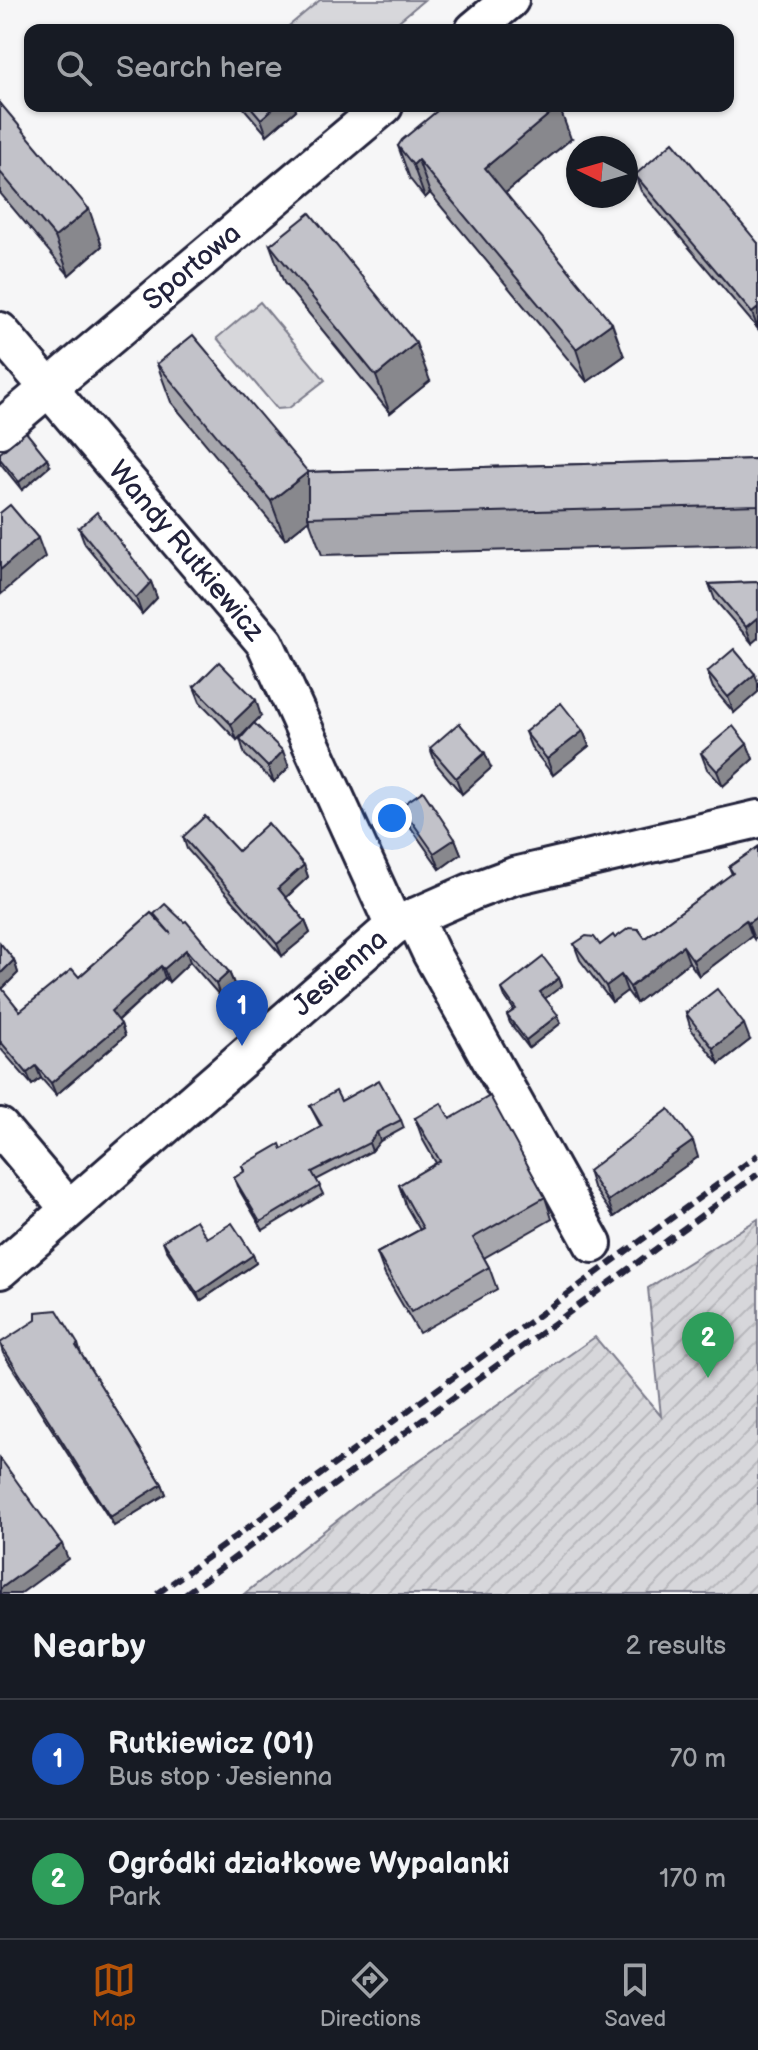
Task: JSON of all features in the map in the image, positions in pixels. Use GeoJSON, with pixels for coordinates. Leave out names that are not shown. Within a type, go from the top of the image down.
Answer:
{"type":"FeatureCollection","features":[{"type":"Feature","properties":{"kind":"street"},"geometry":{"type":"LineString","coordinates":[[481,24],[510,0]]}},
{"type":"Feature","properties":{"kind":"street","name":"Sportowa"},"geometry":{"type":"LineString","coordinates":[[0,429],[377,112]]}},
{"type":"Feature","properties":{"kind":"street","name":"Wandy Rutkiewicz"},"geometry":{"type":"LineString","coordinates":[[0,331],[265,643],[404,922],[431,953],[593,1244]]}},
{"type":"Feature","properties":{"kind":"street","name":"Jesienna"},"geometry":{"type":"LineString","coordinates":[[0,1270],[404,922],[514,876],[758,819]]}},
{"type":"Feature","properties":{"kind":"street"},"geometry":{"type":"LineString","coordinates":[[0,1127],[69,1209]]}},
{"type":"Feature","properties":{"kind":"shaded area"},"geometry":{"type":"Polygon","coordinates":[[[320,0],[424,0],[395,24],[291,24],[320,0]]]}},
{"type":"Feature","properties":{"kind":"shaded area"},"geometry":{"type":"Polygon","coordinates":[[[260,302],[325,380],[289,408],[277,409],[217,338],[260,302]]]}},
{"type":"Feature","properties":{"kind":"shaded area"},"geometry":{"type":"Polygon","coordinates":[[[758,1219],[758,1594],[244,1594],[364,1499],[595,1337],[661,1416],[648,1288],[758,1219]]]}},
{"type":"Feature","properties":{"kind":"building"},"geometry":{"type":"Polygon","coordinates":[[[0,103],[89,209],[55,237],[0,172],[0,103]]]}},
{"type":"Feature","properties":{"kind":"building"},"geometry":{"type":"Polygon","coordinates":[[[255,112],[269,112],[261,119],[255,112]]]}},
{"type":"Feature","properties":{"kind":"building"},"geometry":{"type":"Polygon","coordinates":[[[436,112],[552,112],[485,168],[612,323],[576,349],[418,160],[413,165],[398,146],[436,112]]]}},
{"type":"Feature","properties":{"kind":"building"},"geometry":{"type":"Polygon","coordinates":[[[673,142],[758,243],[758,308],[752,313],[638,179],[638,172],[673,142]]]}},
{"type":"Feature","properties":{"kind":"building"},"geometry":{"type":"Polygon","coordinates":[[[310,213],[416,343],[376,376],[270,245],[310,213]]]}},
{"type":"Feature","properties":{"kind":"building"},"geometry":{"type":"Polygon","coordinates":[[[193,335],[308,472],[271,501],[157,364],[193,335]]]}},
{"type":"Feature","properties":{"kind":"building"},"geometry":{"type":"Polygon","coordinates":[[[26,432],[47,458],[19,482],[0,459],[0,453],[26,432]]]}},
{"type":"Feature","properties":{"kind":"building"},"geometry":{"type":"Polygon","coordinates":[[[758,459],[758,505],[308,517],[308,472],[758,459]]]}},
{"type":"Feature","properties":{"kind":"building"},"geometry":{"type":"Polygon","coordinates":[[[10,505],[38,538],[0,570],[0,513],[10,505]]]}},
{"type":"Feature","properties":{"kind":"building"},"geometry":{"type":"Polygon","coordinates":[[[97,512],[151,582],[136,598],[79,528],[97,512]]]}},
{"type":"Feature","properties":{"kind":"building"},"geometry":{"type":"Polygon","coordinates":[[[758,582],[758,617],[746,627],[709,584],[758,582]]]}},
{"type":"Feature","properties":{"kind":"building"},"geometry":{"type":"Polygon","coordinates":[[[734,649],[755,674],[728,697],[707,672],[734,649]]]}},
{"type":"Feature","properties":{"kind":"building"},"geometry":{"type":"Polygon","coordinates":[[[219,662],[256,700],[231,724],[194,687],[219,662]]]}},
{"type":"Feature","properties":{"kind":"building"},"geometry":{"type":"Polygon","coordinates":[[[561,703],[583,731],[547,759],[525,732],[561,703]]]}},
{"type":"Feature","properties":{"kind":"building"},"geometry":{"type":"Polygon","coordinates":[[[254,723],[283,751],[268,767],[240,739],[254,723]]]}},
{"type":"Feature","properties":{"kind":"building"},"geometry":{"type":"Polygon","coordinates":[[[459,723],[485,753],[456,778],[430,748],[459,723]]]}},
{"type":"Feature","properties":{"kind":"building"},"geometry":{"type":"Polygon","coordinates":[[[733,726],[747,744],[717,771],[701,753],[733,726]]]}},
{"type":"Feature","properties":{"kind":"building"},"geometry":{"type":"Polygon","coordinates":[[[423,791],[455,839],[434,853],[401,806],[423,791]]]}},
{"type":"Feature","properties":{"kind":"building"},"geometry":{"type":"Polygon","coordinates":[[[205,816],[238,851],[268,823],[304,865],[278,888],[305,921],[277,944],[183,837],[205,816]]]}},
{"type":"Feature","properties":{"kind":"building"},"geometry":{"type":"Polygon","coordinates":[[[758,847],[758,916],[748,923],[746,920],[693,960],[683,946],[630,987],[621,975],[606,986],[574,944],[586,936],[594,937],[600,945],[629,928],[638,929],[645,938],[733,873],[729,867],[758,847]]]}},
{"type":"Feature","properties":{"kind":"building"},"geometry":{"type":"Polygon","coordinates":[[[165,904],[186,921],[229,972],[216,984],[186,950],[164,969],[161,966],[111,1011],[121,1024],[51,1083],[36,1066],[27,1073],[0,1041],[0,986],[20,1011],[72,969],[79,977],[151,913],[171,934],[154,914],[165,904]]]}},
{"type":"Feature","properties":{"kind":"building"},"geometry":{"type":"Polygon","coordinates":[[[0,943],[14,960],[0,974],[0,943]]]}},
{"type":"Feature","properties":{"kind":"building"},"geometry":{"type":"Polygon","coordinates":[[[543,957],[559,978],[540,992],[558,1015],[526,1040],[507,1015],[516,1009],[502,989],[543,957]]]}},
{"type":"Feature","properties":{"kind":"building"},"geometry":{"type":"Polygon","coordinates":[[[717,989],[744,1024],[713,1048],[686,1013],[717,989]]]}},
{"type":"Feature","properties":{"kind":"building"},"geometry":{"type":"Polygon","coordinates":[[[379,1080],[401,1120],[377,1132],[369,1143],[312,1172],[320,1186],[260,1222],[234,1178],[245,1171],[242,1166],[280,1144],[282,1149],[322,1126],[310,1106],[336,1091],[341,1101],[379,1080]]]}},
{"type":"Feature","properties":{"kind":"building"},"geometry":{"type":"Polygon","coordinates":[[[490,1096],[545,1197],[473,1238],[489,1267],[411,1312],[377,1253],[423,1228],[399,1185],[440,1161],[415,1118],[441,1103],[450,1119],[490,1096]]]}},
{"type":"Feature","properties":{"kind":"building"},"geometry":{"type":"Polygon","coordinates":[[[669,1109],[693,1141],[608,1201],[588,1171],[669,1109]]]}},
{"type":"Feature","properties":{"kind":"building"},"geometry":{"type":"Polygon","coordinates":[[[196,1220],[207,1238],[232,1223],[253,1255],[197,1293],[163,1241],[196,1220]]]}},
{"type":"Feature","properties":{"kind":"building"},"geometry":{"type":"Polygon","coordinates":[[[57,1310],[162,1484],[110,1517],[0,1343],[36,1320],[36,1312],[57,1310]]]}},
{"type":"Feature","properties":{"kind":"building"},"geometry":{"type":"Polygon","coordinates":[[[0,1458],[62,1544],[0,1589],[0,1458]]]}},
{"type":"Feature","properties":{"kind":"railway"},"geometry":{"type":"LineString","coordinates":[[157,1594],[758,1155]]}},
{"type":"Feature","properties":{"kind":"railway"},"geometry":{"type":"LineString","coordinates":[[185,1594],[758,1174]]}},
{"type":"Feature","properties":{"kind":"place","name":"Rutkiewicz (01)"},"geometry":{"type":"Point","coordinates":[242,1046]}},
{"type":"Feature","properties":{"kind":"place","name":"Ogródki działkowe Wypalanki"},"geometry":{"type":"Point","coordinates":[708,1378]}}]}
